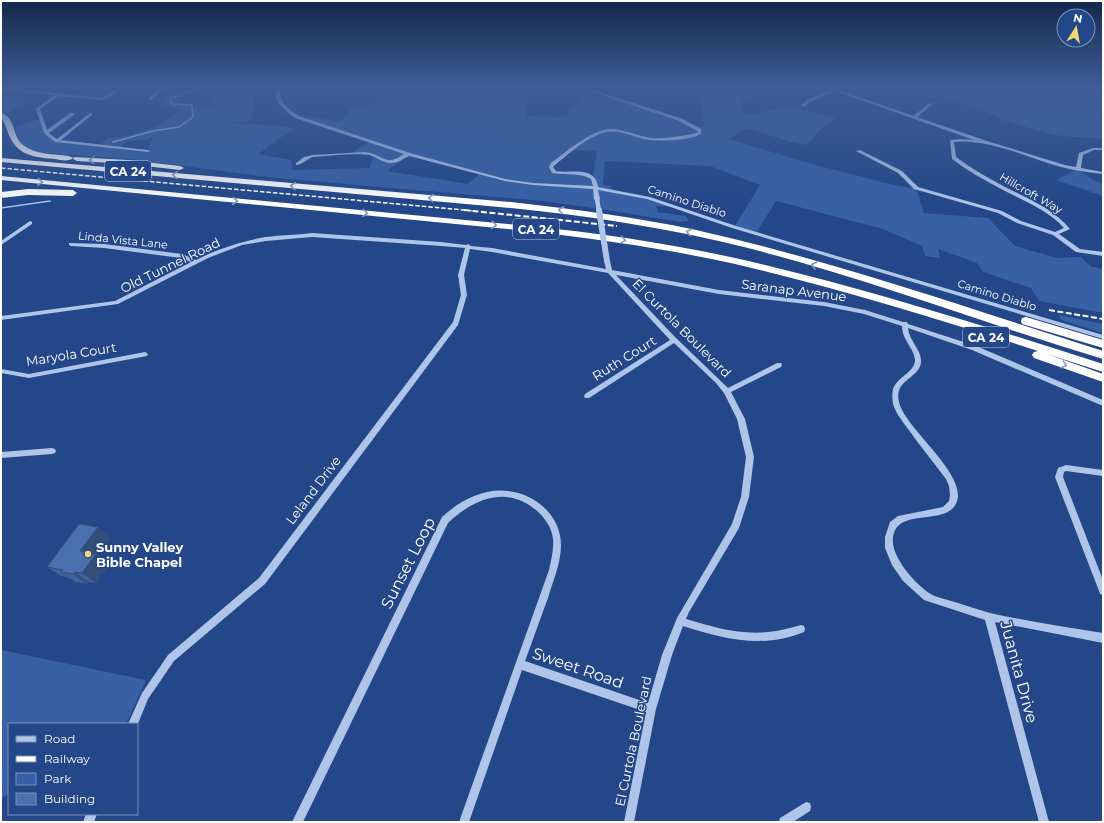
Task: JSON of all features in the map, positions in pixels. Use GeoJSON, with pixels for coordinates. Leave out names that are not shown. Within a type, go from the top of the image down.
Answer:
{"type":"FeatureCollection","features":[{"type":"Feature","properties":{"kind":"highway"},"geometry":{"type":"LineString","coordinates":[[9,126],[12,136],[20,147],[39,154],[69,158]]}},
{"type":"Feature","properties":{"kind":"highway"},"geometry":{"type":"LineString","coordinates":[[1,153],[163,166],[227,175],[256,183]]}},
{"type":"Feature","properties":{"kind":"highway","name":"CA 24"},"geometry":{"type":"LineString","coordinates":[[1,160],[523,206],[673,228],[728,241],[942,302],[1103,355]]}},
{"type":"Feature","properties":{"kind":"highway","name":"CA 24"},"geometry":{"type":"LineString","coordinates":[[1,178],[525,228],[613,238],[733,260],[869,295],[1103,378]]}},
{"type":"Feature","properties":{"kind":"highway"},"geometry":{"type":"LineString","coordinates":[[1,186],[73,193],[152,198],[196,197]]}},
{"type":"Feature","properties":{"kind":"highway"},"geometry":{"type":"LineString","coordinates":[[1,195],[28,192],[73,193]]}},
{"type":"Feature","properties":{"kind":"highway"},"geometry":{"type":"LineString","coordinates":[[852,276],[909,286],[1103,344]]}},
{"type":"Feature","properties":{"kind":"highway"},"geometry":{"type":"LineString","coordinates":[[869,295],[1103,368]]}},
{"type":"Feature","properties":{"kind":"highway"},"geometry":{"type":"LineString","coordinates":[[942,302],[972,309],[1103,349]]}},
{"type":"Feature","properties":{"kind":"street"},"geometry":{"type":"LineString","coordinates":[[44,126],[46,133],[57,141],[148,150]]}},
{"type":"Feature","properties":{"kind":"street"},"geometry":{"type":"LineString","coordinates":[[46,133],[55,126]]}},
{"type":"Feature","properties":{"kind":"street"},"geometry":{"type":"LineString","coordinates":[[57,141],[75,126]]}},
{"type":"Feature","properties":{"kind":"street","name":"Camino Diablo"},"geometry":{"type":"LineString","coordinates":[[325,126],[408,154],[512,181],[533,184],[595,188],[661,201],[734,227],[1103,337]]}},
{"type":"Feature","properties":{"kind":"street"},"geometry":{"type":"LineString","coordinates":[[595,188],[595,182],[590,175],[559,174],[554,172],[551,167],[553,164],[597,134],[606,131],[615,131],[659,140],[698,134],[699,130],[693,126]]}},
{"type":"Feature","properties":{"kind":"street"},"geometry":{"type":"LineString","coordinates":[[941,126],[985,142],[1078,169],[1103,173]]}},
{"type":"Feature","properties":{"kind":"street","name":"Hillcroft Way"},"geometry":{"type":"LineString","coordinates":[[858,151],[900,172],[916,188],[1000,212],[1019,222],[1055,234],[1067,229],[1059,219],[968,169],[954,158],[952,141],[960,140],[985,142]]}},
{"type":"Feature","properties":{"kind":"street"},"geometry":{"type":"LineString","coordinates":[[1078,169],[1081,154],[1093,149],[1103,149]]}},
{"type":"Feature","properties":{"kind":"street"},"geometry":{"type":"LineString","coordinates":[[298,164],[306,158],[313,156],[367,154],[377,156],[386,162],[391,162],[399,160],[408,154]]}},
{"type":"Feature","properties":{"kind":"street","name":"El Curtola Boulevard"},"geometry":{"type":"LineString","coordinates":[[595,188],[610,272],[674,340],[727,391],[741,419],[750,457],[745,497],[736,525],[686,609],[667,655],[651,709],[629,822]]}},
{"type":"Feature","properties":{"kind":"street"},"geometry":{"type":"LineString","coordinates":[[1,243],[30,223]]}},
{"type":"Feature","properties":{"kind":"street"},"geometry":{"type":"LineString","coordinates":[[1055,234],[1078,251],[1103,254]]}},
{"type":"Feature","properties":{"kind":"street","name":"Old Tunnel Road"},"geometry":{"type":"LineString","coordinates":[[1,318],[116,303],[217,252],[247,243],[277,237],[300,235],[468,246]]}},
{"type":"Feature","properties":{"kind":"street","name":"Linda Vista Lane"},"geometry":{"type":"LineString","coordinates":[[71,244],[104,246],[182,256],[195,262]]}},
{"type":"Feature","properties":{"kind":"street","name":"Saranap Avenue"},"geometry":{"type":"LineString","coordinates":[[468,246],[719,292],[824,304],[865,312],[974,348],[1103,403]]}},
{"type":"Feature","properties":{"kind":"street","name":"Leland Drive"},"geometry":{"type":"LineString","coordinates":[[133,723],[145,696],[172,658],[262,581],[456,323],[464,295],[461,275],[468,246]]}},
{"type":"Feature","properties":{"kind":"street","name":"Juanita Drive"},"geometry":{"type":"LineString","coordinates":[[905,324],[905,336],[915,353],[918,362],[916,367],[900,382],[896,391],[896,401],[905,419],[949,477],[955,496],[951,506],[945,510],[900,518],[893,525],[889,537],[889,548],[906,578],[927,597],[989,617],[1044,822]]}},
{"type":"Feature","properties":{"kind":"street","name":"Ruth Court"},"geometry":{"type":"LineString","coordinates":[[587,396],[674,340]]}},
{"type":"Feature","properties":{"kind":"street","name":"Maryola Court"},"geometry":{"type":"LineString","coordinates":[[1,371],[29,376],[145,354]]}},
{"type":"Feature","properties":{"kind":"street"},"geometry":{"type":"LineString","coordinates":[[727,391],[779,364]]}},
{"type":"Feature","properties":{"kind":"street"},"geometry":{"type":"LineString","coordinates":[[1,455],[52,451]]}},
{"type":"Feature","properties":{"kind":"street"},"geometry":{"type":"LineString","coordinates":[[1103,473],[1066,468],[1061,470],[1059,477],[1103,591]]}},
{"type":"Feature","properties":{"kind":"street","name":"Sunset Loop"},"geometry":{"type":"LineString","coordinates":[[297,822],[445,520],[454,511],[467,502],[480,496],[495,494],[526,498],[537,504],[547,515],[554,527],[557,540],[556,555],[553,570],[464,822]]}},
{"type":"Feature","properties":{"kind":"street"},"geometry":{"type":"LineString","coordinates":[[989,617],[1103,638]]}},
{"type":"Feature","properties":{"kind":"street"},"geometry":{"type":"LineString","coordinates":[[680,621],[711,631],[742,637],[768,637],[801,629]]}},
{"type":"Feature","properties":{"kind":"street","name":"Sweet Road"},"geometry":{"type":"LineString","coordinates":[[519,664],[651,709]]}},
{"type":"Feature","properties":{"kind":"street"},"geometry":{"type":"LineString","coordinates":[[784,822],[806,807]]}},
{"type":"Feature","properties":{"kind":"green space"},"geometry":{"type":"Polygon","coordinates":[[[16,126],[44,126],[46,133],[57,141],[100,146],[108,137],[122,137],[156,126],[284,126],[295,129],[258,154],[291,160],[293,170],[370,168],[373,156],[367,154],[349,155],[369,142],[328,126],[824,126],[807,145],[791,142],[746,128],[729,139],[808,163],[898,186],[916,188],[924,213],[988,218],[1015,246],[1057,258],[1081,257],[1090,266],[1103,269],[1103,313],[1039,301],[1031,288],[983,272],[977,263],[938,249],[940,258],[925,256],[922,246],[883,229],[776,201],[756,233],[734,227],[760,185],[710,166],[605,161],[603,185],[612,186],[611,191],[639,196],[679,207],[656,206],[658,212],[686,216],[689,221],[681,222],[543,201],[267,177],[139,160],[47,153],[23,146],[17,139],[16,126]],[[153,137],[147,140],[127,141],[120,147],[148,150],[153,137]],[[574,150],[553,164],[551,167],[554,172],[593,177],[597,151],[574,150]],[[408,155],[387,171],[468,184],[480,174],[408,155]]]}},
{"type":"Feature","properties":{"kind":"green space"},"geometry":{"type":"Polygon","coordinates":[[[1024,126],[1103,126],[1103,139],[1053,135],[1024,126]]]}},
{"type":"Feature","properties":{"kind":"green space"},"geometry":{"type":"Polygon","coordinates":[[[1078,169],[1091,179],[1103,184],[1103,196],[1056,180],[1078,169]]]}},
{"type":"Feature","properties":{"kind":"green space"},"geometry":{"type":"Polygon","coordinates":[[[1059,315],[1103,324],[1103,333],[1061,320],[1059,315]]]}},
{"type":"Feature","properties":{"kind":"green space"},"geometry":{"type":"Polygon","coordinates":[[[1,650],[146,680],[126,723],[8,723],[8,794],[1,798],[1,650]]]}},
{"type":"Feature","properties":{"kind":"building"},"geometry":{"type":"Polygon","coordinates":[[[79,524],[98,527],[80,551],[96,554],[82,573],[75,572],[73,574],[61,572],[63,570],[47,567],[79,524]]]}},
{"type":"Feature","properties":{"kind":"waterway"},"geometry":{"type":"LineString","coordinates":[[113,142],[153,131],[180,126]]}},
{"type":"Feature","properties":{"kind":"waterway"},"geometry":{"type":"LineString","coordinates":[[1,208],[50,201]]}},
{"type":"Feature","properties":{"kind":"railway"},"geometry":{"type":"LineString","coordinates":[[1,168],[464,210]]}},
{"type":"Feature","properties":{"kind":"railway"},"geometry":{"type":"LineString","coordinates":[[464,210],[475,211]]}},
{"type":"Feature","properties":{"kind":"railway"},"geometry":{"type":"LineString","coordinates":[[464,210],[617,226]]}},
{"type":"Feature","properties":{"kind":"railway"},"geometry":{"type":"LineString","coordinates":[[1049,310],[1103,319]]}},
{"type":"Feature","properties":{"kind":"place","name":"Sunny Valley Bible Chapel"},"geometry":{"type":"Point","coordinates":[88,554]}}]}
